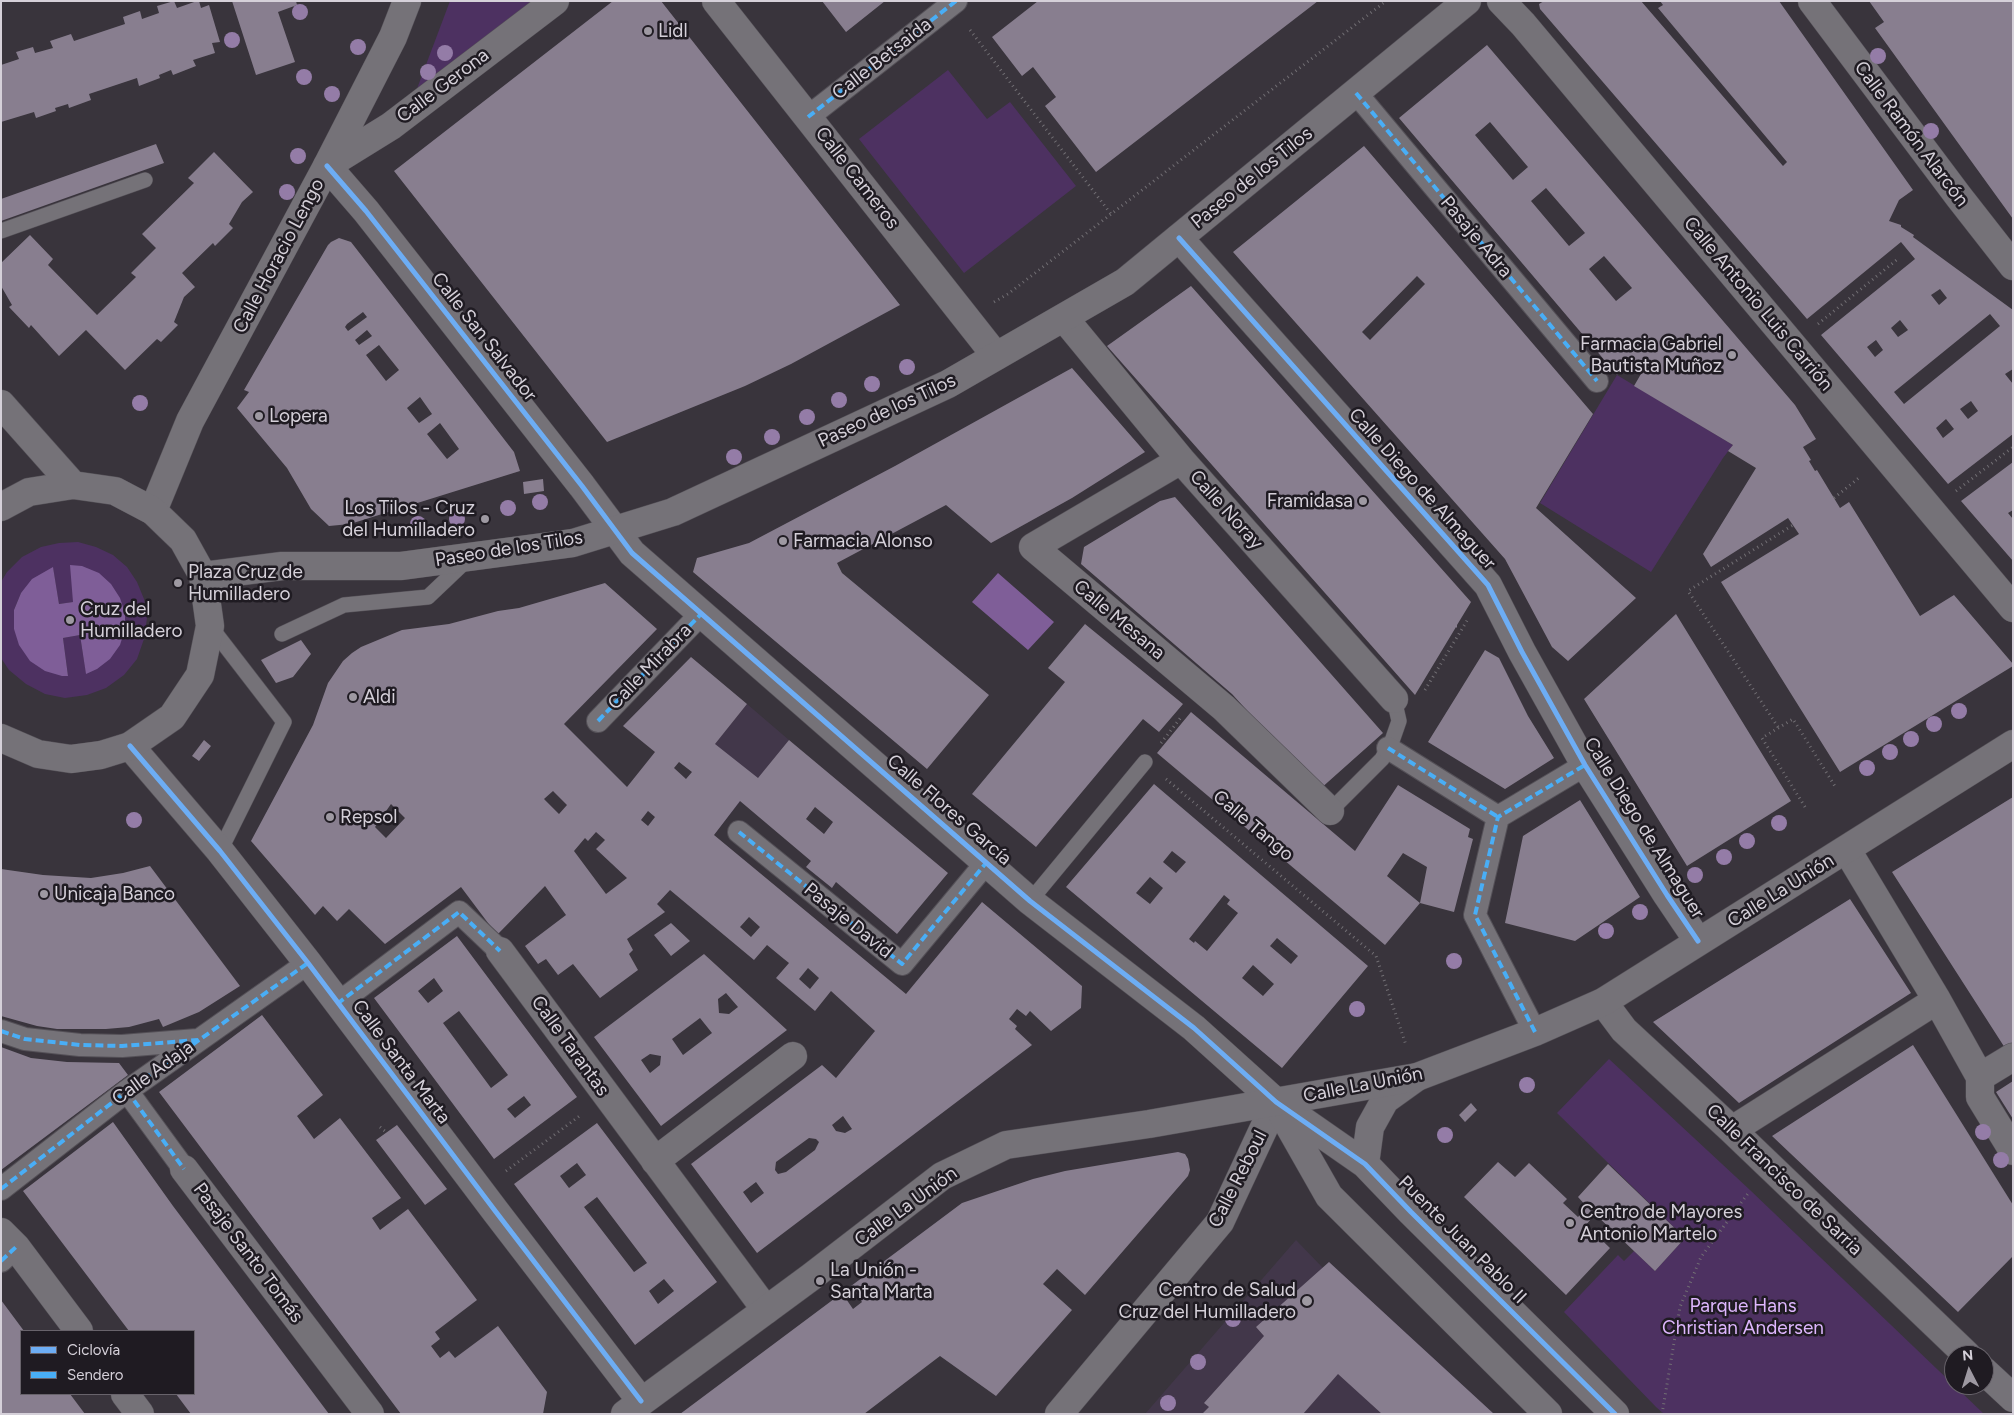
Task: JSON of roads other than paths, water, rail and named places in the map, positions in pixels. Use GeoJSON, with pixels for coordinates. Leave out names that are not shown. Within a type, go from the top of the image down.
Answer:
{"type":"FeatureCollection","features":[{"type":"Feature","properties":{"kind":"street","name":"Calle Horacio Lengo"},"geometry":{"type":"LineString","coordinates":[[154,511],[190,421],[327,166],[393,37],[407,1]]}},
{"type":"Feature","properties":{"kind":"street","name":"Calle Gerona"},"geometry":{"type":"LineString","coordinates":[[327,166],[391,126],[555,1]]}},
{"type":"Feature","properties":{"kind":"street","name":"Calle Cameros"},"geometry":{"type":"LineString","coordinates":[[716,1],[996,356]]}},
{"type":"Feature","properties":{"kind":"street","name":"Paseo de los Tilos"},"geometry":{"type":"LineString","coordinates":[[203,576],[282,566],[401,566],[573,543],[613,529],[673,512],[948,384],[1125,282],[1467,1]]}},
{"type":"Feature","properties":{"kind":"street","name":"Calle Antonio Luis Carrión"},"geometry":{"type":"LineString","coordinates":[[1501,1],[1523,24],[2013,608]]}},
{"type":"Feature","properties":{"kind":"street","name":"Calle Ramón Alarcón"},"geometry":{"type":"LineString","coordinates":[[1812,1],[1953,190],[2013,266]]}},
{"type":"Feature","properties":{"kind":"street","name":"Calle Betsaida"},"geometry":{"type":"LineString","coordinates":[[808,116],[953,3]]}},
{"type":"Feature","properties":{"kind":"street","name":"Pasaje Adra"},"geometry":{"type":"LineString","coordinates":[[1356,93],[1597,382]]}},
{"type":"Feature","properties":{"kind":"street","name":"Calle San Salvador"},"geometry":{"type":"LineString","coordinates":[[327,166],[366,211],[582,486],[613,529]]}},
{"type":"Feature","properties":{"kind":"street","name":"Calle Diego de Almaguer"},"geometry":{"type":"LineString","coordinates":[[1179,238],[1488,585],[1522,652],[1586,765],[1698,941]]}},
{"type":"Feature","properties":{"kind":"street","name":"Calle Noray"},"geometry":{"type":"LineString","coordinates":[[1064,318],[1181,460],[1396,710]]}},
{"type":"Feature","properties":{"kind":"street"},"geometry":{"type":"LineString","coordinates":[[1,404],[73,485]]}},
{"type":"Feature","properties":{"kind":"street","name":"Calle Mesana"},"geometry":{"type":"LineString","coordinates":[[1181,460],[1033,547],[1224,708],[1330,811]]}},
{"type":"Feature","properties":{"kind":"street"},"geometry":{"type":"LineString","coordinates":[[1,507],[29,492],[73,485],[116,491],[154,511],[183,540],[203,576],[210,626],[200,675],[172,717],[130,746],[101,756],[71,759],[38,754],[1,738]]}},
{"type":"Feature","properties":{"kind":"street","name":"Calle Flores García"},"geometry":{"type":"LineString","coordinates":[[613,529],[632,553],[986,863],[1030,901],[1194,1028],[1276,1102]]}},
{"type":"Feature","properties":{"kind":"street","name":"Calle Mirabra"},"geometry":{"type":"LineString","coordinates":[[598,721],[702,613]]}},
{"type":"Feature","properties":{"kind":"street","name":"Calle La Unión"},"geometry":{"type":"LineString","coordinates":[[633,1408],[942,1176],[1006,1145],[1149,1124],[1417,1077],[1535,1032],[1603,1002],[2013,744]]}},
{"type":"Feature","properties":{"kind":"street","name":"Calle Santa Marta"},"geometry":{"type":"LineString","coordinates":[[130,746],[220,851],[308,963],[633,1408]]}},
{"type":"Feature","properties":{"kind":"street"},"geometry":{"type":"LineString","coordinates":[[1388,748],[1498,817]]}},
{"type":"Feature","properties":{"kind":"street"},"geometry":{"type":"LineString","coordinates":[[1535,1032],[1475,916],[1498,817],[1586,765]]}},
{"type":"Feature","properties":{"kind":"street","name":"Pasaje David"},"geometry":{"type":"LineString","coordinates":[[739,832],[902,964],[986,863]]}},
{"type":"Feature","properties":{"kind":"street"},"geometry":{"type":"LineString","coordinates":[[1847,850],[1937,1000],[1980,1077],[1980,1097],[2013,1151]]}},
{"type":"Feature","properties":{"kind":"street","name":"Calle Tarantas"},"geometry":{"type":"LineString","coordinates":[[337,1004],[459,912],[500,951],[766,1310]]}},
{"type":"Feature","properties":{"kind":"street","name":"Calle Adaja"},"geometry":{"type":"LineString","coordinates":[[1,1189],[127,1091],[308,963]]}},
{"type":"Feature","properties":{"kind":"street"},"geometry":{"type":"LineString","coordinates":[[1732,1130],[1937,1000]]}},
{"type":"Feature","properties":{"kind":"street","name":"Calle Francisco de Sarria"},"geometry":{"type":"LineString","coordinates":[[1603,1002],[1624,1030],[1732,1130],[1957,1345]]}},
{"type":"Feature","properties":{"kind":"street"},"geometry":{"type":"LineString","coordinates":[[1,1031],[25,1039],[80,1045],[122,1046],[198,1040]]}},
{"type":"Feature","properties":{"kind":"street"},"geometry":{"type":"LineString","coordinates":[[655,1161],[792,1056]]}},
{"type":"Feature","properties":{"kind":"street"},"geometry":{"type":"LineString","coordinates":[[1980,1077],[2013,1057]]}},
{"type":"Feature","properties":{"kind":"street"},"geometry":{"type":"LineString","coordinates":[[1366,1164],[1370,1127],[1385,1100],[1417,1077]]}},
{"type":"Feature","properties":{"kind":"street","name":"Pasaje Santo Tomás"},"geometry":{"type":"LineString","coordinates":[[127,1091],[370,1414]]}},
{"type":"Feature","properties":{"kind":"street"},"geometry":{"type":"LineString","coordinates":[[1276,1102],[1328,1196],[1548,1414]]}},
{"type":"Feature","properties":{"kind":"street","name":"Puente Juan Pablo II"},"geometry":{"type":"LineString","coordinates":[[1276,1102],[1366,1164],[1411,1212],[1615,1414]]}},
{"type":"Feature","properties":{"kind":"street","name":"Calle Reboul"},"geometry":{"type":"LineString","coordinates":[[1059,1414],[1220,1222],[1276,1102]]}},
{"type":"Feature","properties":{"kind":"street"},"geometry":{"type":"LineString","coordinates":[[6,1247],[78,1330]]}},
{"type":"Feature","properties":{"kind":"street"},"geometry":{"type":"LineString","coordinates":[[1994,1380],[2013,1398]]}},
{"type":"Feature","properties":{"kind":"street"},"geometry":{"type":"LineString","coordinates":[[126,1395],[140,1414]]}},
{"type":"Feature","properties":{"kind":"lane"},"geometry":{"type":"LineString","coordinates":[[1,231],[145,180]]}},
{"type":"Feature","properties":{"kind":"lane"},"geometry":{"type":"LineString","coordinates":[[282,634],[344,605],[428,597],[471,556]]}},
{"type":"Feature","properties":{"kind":"lane"},"geometry":{"type":"LineString","coordinates":[[210,626],[284,722],[220,851]]}},
{"type":"Feature","properties":{"kind":"lane"},"geometry":{"type":"LineString","coordinates":[[1330,811],[1382,759],[1388,748],[1396,710]]}},
{"type":"Feature","properties":{"kind":"lane"},"geometry":{"type":"LineString","coordinates":[[1030,901],[1145,762]]}},
{"type":"Feature","properties":{"kind":"place","name":"Lidl"},"geometry":{"type":"Point","coordinates":[648,31]}},
{"type":"Feature","properties":{"kind":"place","name":"Farmacia Gabriel Bautista Muñoz"},"geometry":{"type":"Point","coordinates":[1732,355]}},
{"type":"Feature","properties":{"kind":"place","name":"Lopera"},"geometry":{"type":"Point","coordinates":[259,416]}},
{"type":"Feature","properties":{"kind":"place","name":"Framidasa"},"geometry":{"type":"Point","coordinates":[1363,501]}},
{"type":"Feature","properties":{"kind":"place","name":"Los Tilos - Cruz del Humilladero"},"geometry":{"type":"Point","coordinates":[485,519]}},
{"type":"Feature","properties":{"kind":"place","name":"Farmacia Alonso"},"geometry":{"type":"Point","coordinates":[783,541]}},
{"type":"Feature","properties":{"kind":"place","name":"Plaza Cruz de Humilladero"},"geometry":{"type":"Point","coordinates":[178,583]}},
{"type":"Feature","properties":{"kind":"place","name":"Cruz del Humilladero"},"geometry":{"type":"Point","coordinates":[70,620]}},
{"type":"Feature","properties":{"kind":"place","name":"Aldi"},"geometry":{"type":"Point","coordinates":[353,697]}},
{"type":"Feature","properties":{"kind":"place","name":"Repsol"},"geometry":{"type":"Point","coordinates":[330,817]}},
{"type":"Feature","properties":{"kind":"place","name":"Unicaja Banco"},"geometry":{"type":"Point","coordinates":[44,894]}},
{"type":"Feature","properties":{"kind":"place","name":"Centro de Mayores Antonio Martelo"},"geometry":{"type":"Point","coordinates":[1570,1223]}},
{"type":"Feature","properties":{"kind":"place","name":"La Unión - Santa Marta"},"geometry":{"type":"Point","coordinates":[820,1281]}},
{"type":"Feature","properties":{"kind":"place","name":"Centro de Salud Cruz del Humilladero"},"geometry":{"type":"Point","coordinates":[1307,1301]}},
{"type":"Feature","properties":{"kind":"park label","name":"Parque Hans Christian Andersen"},"geometry":{"type":"Point","coordinates":[1743,1317]}}]}
